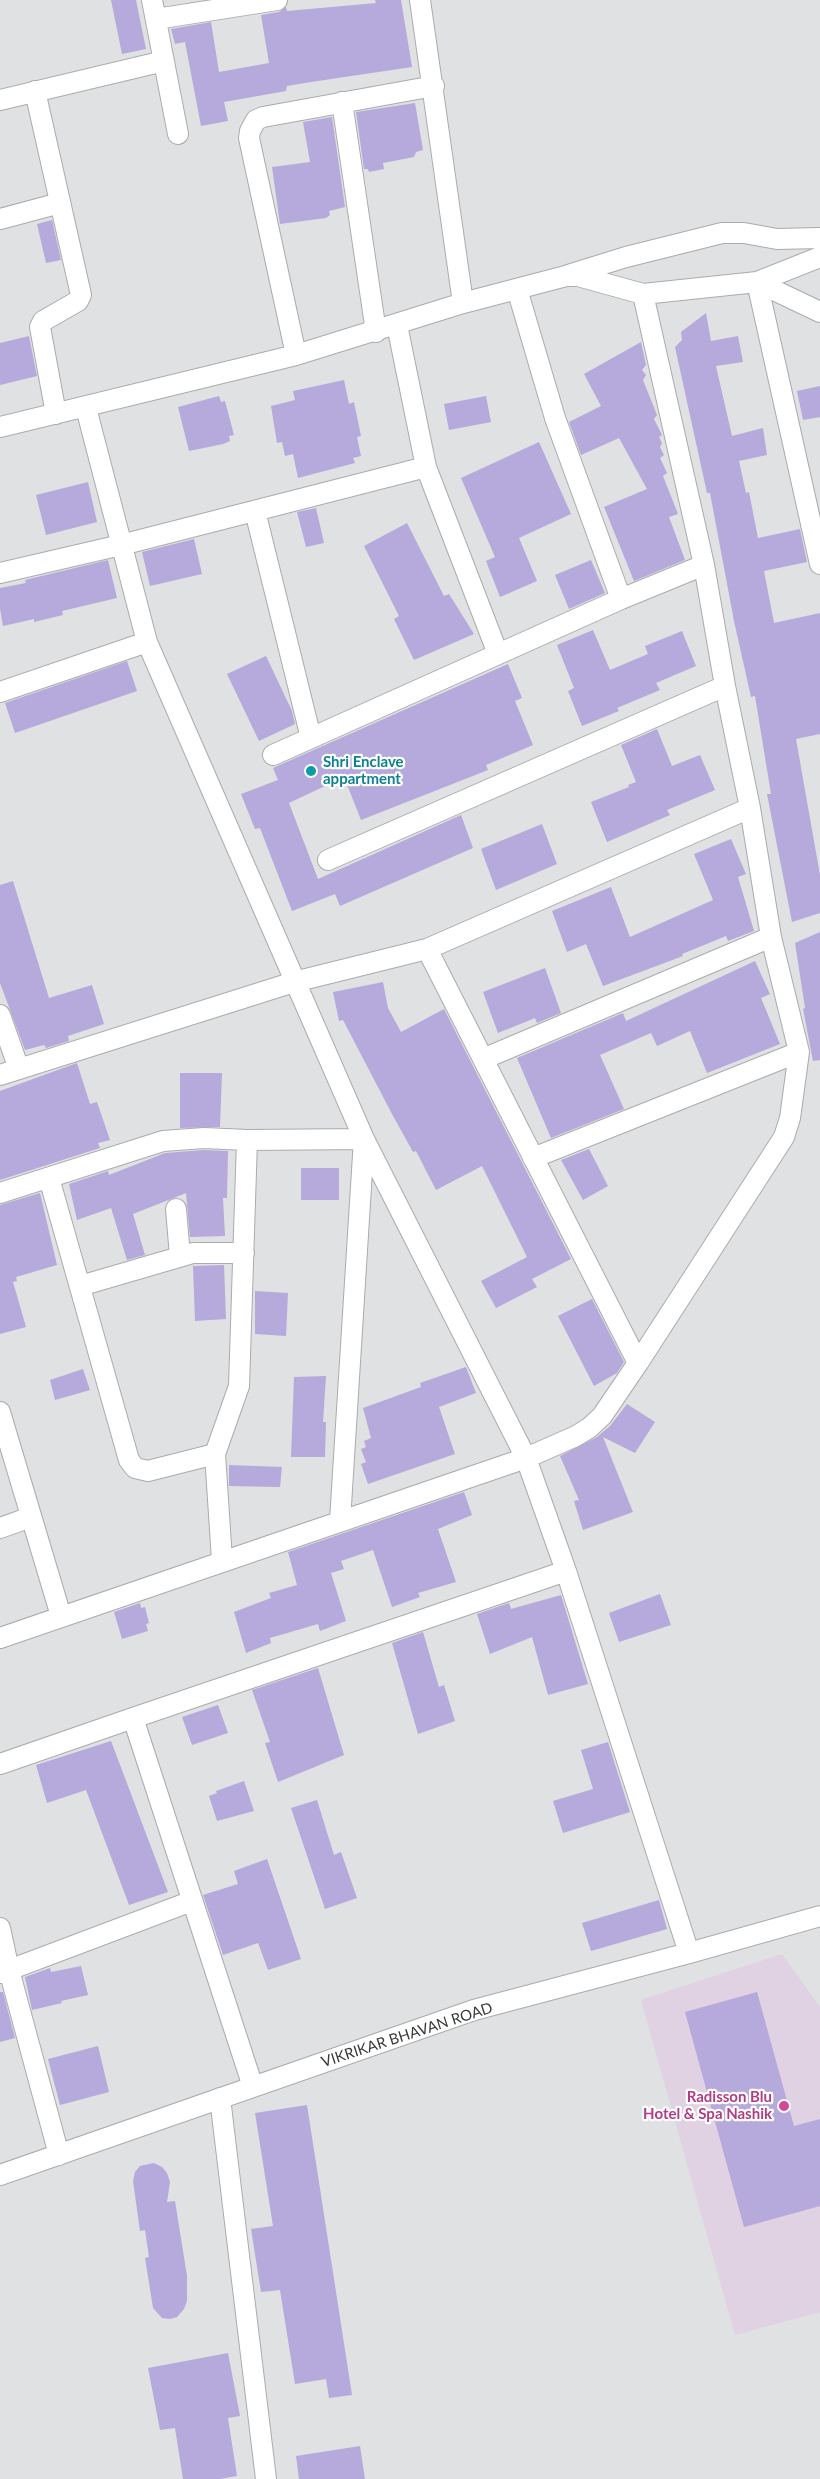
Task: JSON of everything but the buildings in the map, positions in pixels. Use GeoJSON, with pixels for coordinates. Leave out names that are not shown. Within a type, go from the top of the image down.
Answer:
{"type":"FeatureCollection","features":[{"type":"Feature","properties":{"kind":"street"},"geometry":{"type":"LineString","coordinates":[[178,134],[154,9],[277,0]]}},
{"type":"Feature","properties":{"kind":"street"},"geometry":{"type":"LineString","coordinates":[[420,0],[463,303]]}},
{"type":"Feature","properties":{"kind":"street"},"geometry":{"type":"LineString","coordinates":[[0,100],[164,61]]}},
{"type":"Feature","properties":{"kind":"street"},"geometry":{"type":"LineString","coordinates":[[296,355],[249,131],[256,120],[263,117],[434,86]]}},
{"type":"Feature","properties":{"kind":"street"},"geometry":{"type":"LineString","coordinates":[[35,91],[81,295],[78,301],[43,321],[40,327],[56,414]]}},
{"type":"Feature","properties":{"kind":"street"},"geometry":{"type":"LineString","coordinates":[[342,102],[376,332]]}},
{"type":"Feature","properties":{"kind":"street"},"geometry":{"type":"LineString","coordinates":[[0,219],[60,203]]}},
{"type":"Feature","properties":{"kind":"street"},"geometry":{"type":"LineString","coordinates":[[0,428],[296,355],[376,332],[463,303],[566,276],[626,257],[722,233],[744,233],[777,238],[820,238]]}},
{"type":"Feature","properties":{"kind":"street"},"geometry":{"type":"LineString","coordinates":[[566,276],[578,276],[643,294],[757,282],[820,257]]}},
{"type":"Feature","properties":{"kind":"street"},"geometry":{"type":"LineString","coordinates":[[757,282],[820,312]]}},
{"type":"Feature","properties":{"kind":"street"},"geometry":{"type":"LineString","coordinates":[[757,282],[820,564]]}},
{"type":"Feature","properties":{"kind":"street"},"geometry":{"type":"LineString","coordinates":[[517,289],[555,418],[621,599]]}},
{"type":"Feature","properties":{"kind":"street"},"geometry":{"type":"LineString","coordinates":[[0,1638],[222,1560],[526,1458],[589,1428],[602,1416],[638,1363],[784,1137],[790,1118],[799,1052],[771,937],[750,808],[725,686],[704,565],[643,294]]}},
{"type":"Feature","properties":{"kind":"street"},"geometry":{"type":"LineString","coordinates":[[397,325],[426,467],[498,654]]}},
{"type":"Feature","properties":{"kind":"street"},"geometry":{"type":"LineString","coordinates":[[86,408],[147,642],[364,1139],[526,1458],[566,1571],[689,1953]]}},
{"type":"Feature","properties":{"kind":"street"},"geometry":{"type":"LineString","coordinates":[[0,573],[121,545],[426,467]]}},
{"type":"Feature","properties":{"kind":"street"},"geometry":{"type":"LineString","coordinates":[[255,511],[311,738]]}},
{"type":"Feature","properties":{"kind":"street"},"geometry":{"type":"LineString","coordinates":[[273,755],[621,599],[704,565]]}},
{"type":"Feature","properties":{"kind":"street"},"geometry":{"type":"LineString","coordinates":[[0,692],[147,642]]}},
{"type":"Feature","properties":{"kind":"street"},"geometry":{"type":"LineString","coordinates":[[328,860],[725,686]]}},
{"type":"Feature","properties":{"kind":"street"},"geometry":{"type":"LineString","coordinates":[[0,1015],[9,1072],[294,982],[427,949],[750,808]]}},
{"type":"Feature","properties":{"kind":"street"},"geometry":{"type":"LineString","coordinates":[[483,1059],[771,937]]}},
{"type":"Feature","properties":{"kind":"street"},"geometry":{"type":"LineString","coordinates":[[427,949],[638,1363]]}},
{"type":"Feature","properties":{"kind":"street"},"geometry":{"type":"LineString","coordinates":[[533,1158],[799,1052]]}},
{"type":"Feature","properties":{"kind":"street"},"geometry":{"type":"LineString","coordinates":[[0,1193],[164,1141],[204,1138],[364,1139]]}},
{"type":"Feature","properties":{"kind":"street"},"geometry":{"type":"LineString","coordinates":[[340,1521],[364,1139]]}},
{"type":"Feature","properties":{"kind":"street"},"geometry":{"type":"LineString","coordinates":[[222,1560],[215,1454],[239,1386],[247,1140]]}},
{"type":"Feature","properties":{"kind":"street"},"geometry":{"type":"LineString","coordinates":[[49,1178],[129,1460],[135,1468],[148,1471],[215,1454]]}},
{"type":"Feature","properties":{"kind":"street"},"geometry":{"type":"LineString","coordinates":[[176,1209],[180,1256]]}},
{"type":"Feature","properties":{"kind":"street"},"geometry":{"type":"LineString","coordinates":[[80,1286],[180,1256],[206,1252],[243,1253]]}},
{"type":"Feature","properties":{"kind":"street"},"geometry":{"type":"LineString","coordinates":[[0,1412],[61,1616]]}},
{"type":"Feature","properties":{"kind":"street"},"geometry":{"type":"LineString","coordinates":[[0,1528],[31,1517]]}},
{"type":"Feature","properties":{"kind":"street"},"geometry":{"type":"LineString","coordinates":[[0,1764],[566,1571]]}},
{"type":"Feature","properties":{"kind":"street"},"geometry":{"type":"LineString","coordinates":[[133,1718],[253,2087]]}},
{"type":"Feature","properties":{"kind":"street"},"geometry":{"type":"LineString","coordinates":[[5,1972],[192,1901]]}},
{"type":"Feature","properties":{"kind":"street","name":"VIKRIKAR BHAVAN ROAD"},"geometry":{"type":"LineString","coordinates":[[0,2175],[474,2010],[820,1916]]}},
{"type":"Feature","properties":{"kind":"street"},"geometry":{"type":"LineString","coordinates":[[0,1928],[5,1972],[59,2156]]}},
{"type":"Feature","properties":{"kind":"street"},"geometry":{"type":"LineString","coordinates":[[220,2098],[266,2479]]}},
{"type":"Feature","properties":{"kind":"shaded area"},"geometry":{"type":"Polygon","coordinates":[[[782,1954],[820,2007],[820,2312],[735,2335],[641,2000],[782,1954]]]}},
{"type":"Feature","properties":{"kind":"place","name":"Shri Enclave appartment"},"geometry":{"type":"Point","coordinates":[311,771]}},
{"type":"Feature","properties":{"kind":"place","name":"Radisson Blu Hotel & Spa Nashik"},"geometry":{"type":"Point","coordinates":[784,2106]}}]}
